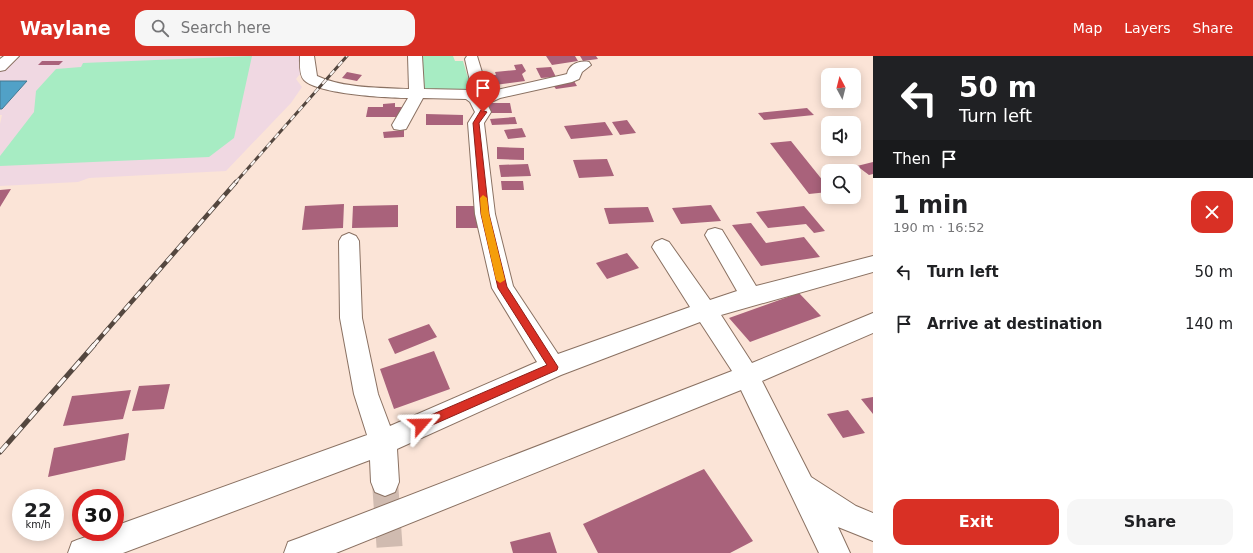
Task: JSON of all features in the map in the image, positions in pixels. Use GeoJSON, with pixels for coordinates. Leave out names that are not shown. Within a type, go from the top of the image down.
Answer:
{"type":"FeatureCollection","features":[{"type":"Feature","properties":{"kind":"street"},"geometry":{"type":"LineString","coordinates":[[0,67],[12,56]]}},
{"type":"Feature","properties":{"kind":"street"},"geometry":{"type":"LineString","coordinates":[[307,56],[310,78],[322,84],[379,93],[417,95],[470,94],[478,101],[483,112],[476,123],[485,214],[503,288],[553,367]]}},
{"type":"Feature","properties":{"kind":"street"},"geometry":{"type":"LineString","coordinates":[[400,125],[417,95],[415,56]]}},
{"type":"Feature","properties":{"kind":"street"},"geometry":{"type":"LineString","coordinates":[[472,59],[481,95],[478,101]]}},
{"type":"Feature","properties":{"kind":"street"},"geometry":{"type":"LineString","coordinates":[[478,101],[495,94],[567,79],[574,76],[575,70],[584,65]]}},
{"type":"Feature","properties":{"kind":"street"},"geometry":{"type":"LineString","coordinates":[[715,235],[751,296]]}},
{"type":"Feature","properties":{"kind":"street"},"geometry":{"type":"LineString","coordinates":[[349,241],[351,318],[366,394],[383,442],[385,482]]}},
{"type":"Feature","properties":{"kind":"street"},"geometry":{"type":"LineString","coordinates":[[662,247],[738,359],[804,488],[835,553]]}},
{"type":"Feature","properties":{"kind":"street"},"geometry":{"type":"LineString","coordinates":[[83,553],[383,442],[553,367],[704,311],[751,296],[873,264]]}},
{"type":"Feature","properties":{"kind":"street"},"geometry":{"type":"LineString","coordinates":[[299,553],[710,392],[747,375],[873,323]]}},
{"type":"Feature","properties":{"kind":"street"},"geometry":{"type":"LineString","coordinates":[[804,488],[838,511],[867,526],[873,527]]}},
{"type":"Feature","properties":{"kind":"shaded area"},"geometry":{"type":"Polygon","coordinates":[[[18,56],[299,56],[300,74],[296,79],[302,87],[291,103],[226,171],[89,178],[78,182],[0,186],[0,124],[2,115],[0,115],[0,72],[18,56]]]}},
{"type":"Feature","properties":{"kind":"green space"},"geometry":{"type":"Polygon","coordinates":[[[252,56],[234,138],[209,157],[0,166],[0,156],[34,112],[36,91],[56,69],[81,67],[83,63],[252,56]]]}},
{"type":"Feature","properties":{"kind":"green space"},"geometry":{"type":"Polygon","coordinates":[[[418,56],[453,56],[455,61],[463,61],[472,92],[420,92],[418,56]]]}},
{"type":"Feature","properties":{"kind":"water"},"geometry":{"type":"Polygon","coordinates":[[[0,81],[27,81],[2,109],[0,109],[0,81]]]}},
{"type":"Feature","properties":{"kind":"building"},"geometry":{"type":"Polygon","coordinates":[[[546,56],[575,56],[578,61],[552,65],[546,56]]]}},
{"type":"Feature","properties":{"kind":"building"},"geometry":{"type":"Polygon","coordinates":[[[580,56],[596,56],[598,59],[583,61],[580,56]]]}},
{"type":"Feature","properties":{"kind":"building"},"geometry":{"type":"Polygon","coordinates":[[[42,61],[63,61],[59,65],[38,65],[42,61]]]}},
{"type":"Feature","properties":{"kind":"building"},"geometry":{"type":"Polygon","coordinates":[[[522,64],[526,71],[522,74],[525,81],[495,85],[491,75],[496,75],[495,72],[516,70],[514,65],[522,64]]]}},
{"type":"Feature","properties":{"kind":"building"},"geometry":{"type":"Polygon","coordinates":[[[551,67],[556,77],[541,78],[536,68],[551,67]]]}},
{"type":"Feature","properties":{"kind":"building"},"geometry":{"type":"Polygon","coordinates":[[[347,72],[362,75],[357,81],[342,78],[347,72]]]}},
{"type":"Feature","properties":{"kind":"building"},"geometry":{"type":"Polygon","coordinates":[[[574,81],[577,86],[556,89],[552,84],[574,81]]]}},
{"type":"Feature","properties":{"kind":"building"},"geometry":{"type":"Polygon","coordinates":[[[395,103],[395,107],[402,107],[401,117],[366,117],[368,107],[383,107],[383,104],[395,103]]]}},
{"type":"Feature","properties":{"kind":"building"},"geometry":{"type":"Polygon","coordinates":[[[484,103],[510,103],[512,113],[486,113],[484,103]]]}},
{"type":"Feature","properties":{"kind":"building"},"geometry":{"type":"Polygon","coordinates":[[[807,108],[814,115],[764,120],[758,113],[807,108]]]}},
{"type":"Feature","properties":{"kind":"building"},"geometry":{"type":"Polygon","coordinates":[[[426,114],[463,115],[463,125],[426,125],[426,114]]]}},
{"type":"Feature","properties":{"kind":"building"},"geometry":{"type":"Polygon","coordinates":[[[515,117],[517,124],[492,125],[490,119],[515,117]]]}},
{"type":"Feature","properties":{"kind":"building"},"geometry":{"type":"Polygon","coordinates":[[[627,120],[636,133],[620,135],[612,122],[627,120]]]}},
{"type":"Feature","properties":{"kind":"building"},"geometry":{"type":"Polygon","coordinates":[[[605,122],[613,135],[571,139],[564,126],[605,122]]]}},
{"type":"Feature","properties":{"kind":"building"},"geometry":{"type":"Polygon","coordinates":[[[522,128],[526,137],[508,139],[504,130],[522,128]]]}},
{"type":"Feature","properties":{"kind":"building"},"geometry":{"type":"Polygon","coordinates":[[[404,130],[404,137],[384,138],[383,132],[404,130]]]}},
{"type":"Feature","properties":{"kind":"building"},"geometry":{"type":"Polygon","coordinates":[[[791,141],[821,178],[821,193],[809,194],[770,143],[791,141]]]}},
{"type":"Feature","properties":{"kind":"building"},"geometry":{"type":"Polygon","coordinates":[[[497,147],[524,148],[524,160],[497,159],[497,147]]]}},
{"type":"Feature","properties":{"kind":"building"},"geometry":{"type":"Polygon","coordinates":[[[607,159],[614,176],[579,178],[573,160],[607,159]]]}},
{"type":"Feature","properties":{"kind":"building"},"geometry":{"type":"Polygon","coordinates":[[[873,162],[873,174],[869,175],[861,169],[861,165],[873,162]]]}},
{"type":"Feature","properties":{"kind":"building"},"geometry":{"type":"Polygon","coordinates":[[[528,164],[531,176],[501,177],[499,165],[528,164]]]}},
{"type":"Feature","properties":{"kind":"building"},"geometry":{"type":"Polygon","coordinates":[[[501,181],[523,181],[524,190],[502,190],[501,181]]]}},
{"type":"Feature","properties":{"kind":"building"},"geometry":{"type":"Polygon","coordinates":[[[11,189],[0,207],[0,190],[11,189]]]}},
{"type":"Feature","properties":{"kind":"building"},"geometry":{"type":"Polygon","coordinates":[[[344,204],[343,228],[302,230],[305,206],[344,204]]]}},
{"type":"Feature","properties":{"kind":"building"},"geometry":{"type":"Polygon","coordinates":[[[398,205],[398,227],[352,228],[353,206],[398,205]]]}},
{"type":"Feature","properties":{"kind":"building"},"geometry":{"type":"Polygon","coordinates":[[[711,205],[721,221],[681,224],[672,208],[711,205]]]}},
{"type":"Feature","properties":{"kind":"building"},"geometry":{"type":"Polygon","coordinates":[[[456,206],[479,206],[480,228],[456,228],[456,206]]]}},
{"type":"Feature","properties":{"kind":"building"},"geometry":{"type":"Polygon","coordinates":[[[804,206],[825,231],[814,233],[806,224],[768,228],[756,212],[804,206]]]}},
{"type":"Feature","properties":{"kind":"building"},"geometry":{"type":"Polygon","coordinates":[[[648,207],[654,222],[609,224],[604,208],[648,207]]]}},
{"type":"Feature","properties":{"kind":"building"},"geometry":{"type":"Polygon","coordinates":[[[751,223],[766,243],[804,237],[820,257],[761,266],[732,225],[751,223]]]}},
{"type":"Feature","properties":{"kind":"building"},"geometry":{"type":"Polygon","coordinates":[[[627,253],[639,268],[607,279],[596,263],[627,253]]]}},
{"type":"Feature","properties":{"kind":"building"},"geometry":{"type":"Polygon","coordinates":[[[799,293],[821,316],[750,342],[729,318],[799,293]]]}},
{"type":"Feature","properties":{"kind":"building"},"geometry":{"type":"Polygon","coordinates":[[[429,324],[437,337],[395,354],[388,339],[429,324]]]}},
{"type":"Feature","properties":{"kind":"building"},"geometry":{"type":"Polygon","coordinates":[[[434,351],[450,389],[394,409],[380,369],[434,351]]]}},
{"type":"Feature","properties":{"kind":"building"},"geometry":{"type":"Polygon","coordinates":[[[170,384],[164,409],[132,411],[139,386],[170,384]]]}},
{"type":"Feature","properties":{"kind":"building"},"geometry":{"type":"Polygon","coordinates":[[[131,390],[123,419],[63,426],[72,396],[131,390]]]}},
{"type":"Feature","properties":{"kind":"building"},"geometry":{"type":"Polygon","coordinates":[[[873,397],[873,414],[861,399],[873,397]]]}},
{"type":"Feature","properties":{"kind":"building"},"geometry":{"type":"Polygon","coordinates":[[[848,410],[865,433],[843,438],[827,414],[848,410]]]}},
{"type":"Feature","properties":{"kind":"building"},"geometry":{"type":"Polygon","coordinates":[[[129,433],[125,460],[48,477],[54,448],[129,433]]]}},
{"type":"Feature","properties":{"kind":"building"},"geometry":{"type":"Polygon","coordinates":[[[704,469],[753,541],[730,553],[598,553],[583,524],[704,469]]]}},
{"type":"Feature","properties":{"kind":"building"},"geometry":{"type":"Polygon","coordinates":[[[550,532],[557,553],[513,553],[510,542],[550,532]]]}},
{"type":"Feature","properties":{"kind":"tunnel"},"geometry":{"type":"LineString","coordinates":[[385,482],[390,553]]}},
{"type":"Feature","properties":{"kind":"railway"},"geometry":{"type":"LineString","coordinates":[[235,183],[347,56]]}},
{"type":"Feature","properties":{"kind":"railway"},"geometry":{"type":"LineString","coordinates":[[93,346],[236,182]]}},
{"type":"Feature","properties":{"kind":"railway"},"geometry":{"type":"LineString","coordinates":[[0,452],[94,345]]}},
{"type":"Feature","properties":{"kind":"slow traffic"},"geometry":{"type":"LineString","coordinates":[[483,198],[485,214],[500,280]]}},
{"type":"Feature","properties":{"kind":"route"},"geometry":{"type":"LineString","coordinates":[[421,424],[553,367],[503,288],[496,263],[485,214],[476,123],[483,112]]}}]}
